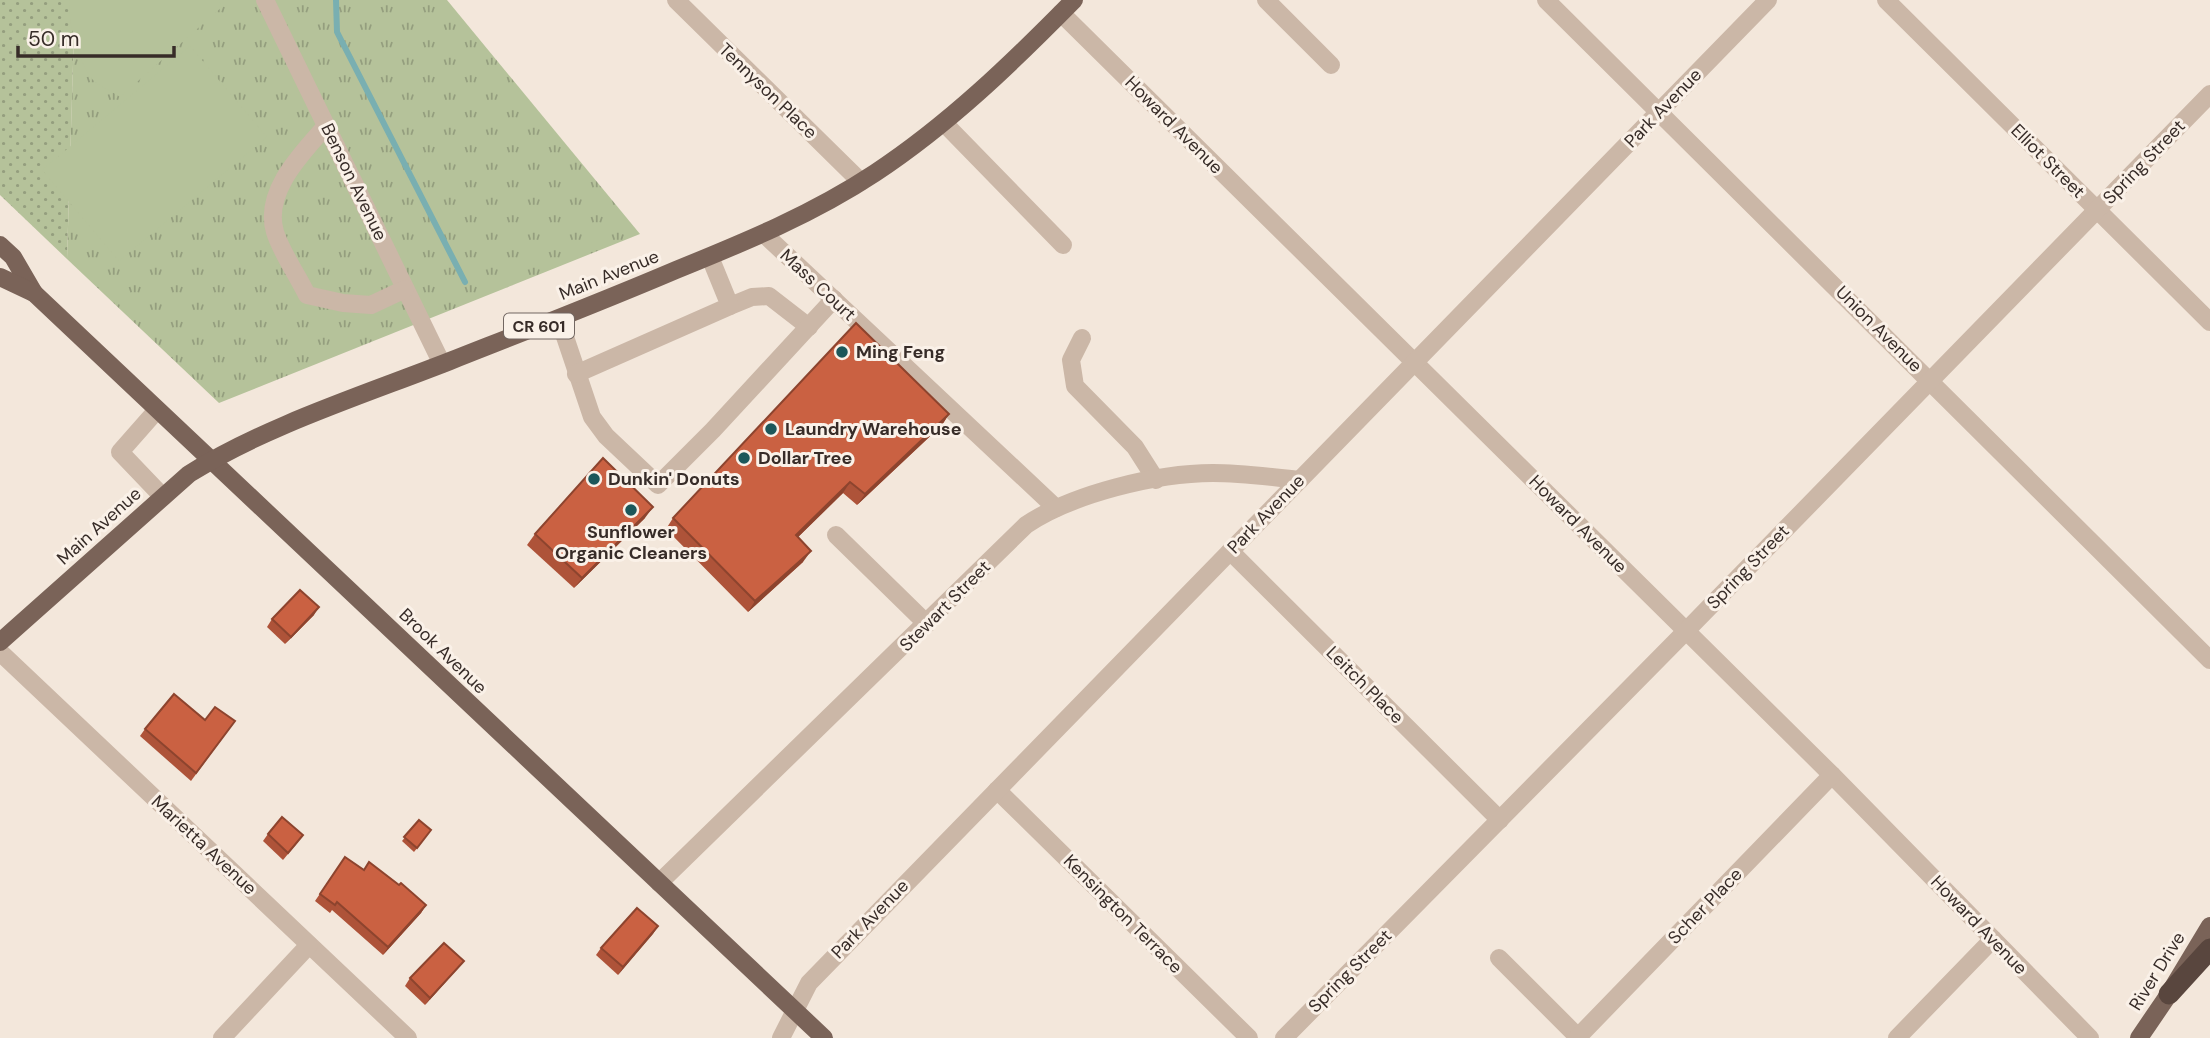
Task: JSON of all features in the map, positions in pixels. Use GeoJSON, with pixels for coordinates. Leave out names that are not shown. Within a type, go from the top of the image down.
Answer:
{"type":"FeatureCollection","features":[{"type":"Feature","properties":{"kind":"highway"},"geometry":{"type":"LineString","coordinates":[[2169,994],[2210,949]]}},
{"type":"Feature","properties":{"kind":"main road","name":"Main Avenue"},"geometry":{"type":"LineString","coordinates":[[0,642],[189,474],[211,460],[279,428],[559,318],[797,219],[860,182],[944,123],[985,88],[1074,0]]}},
{"type":"Feature","properties":{"kind":"main road","name":"Brook Avenue"},"geometry":{"type":"LineString","coordinates":[[0,245],[13,257],[34,293],[824,1038]]}},
{"type":"Feature","properties":{"kind":"main road","name":"Brook Avenue"},"geometry":{"type":"LineString","coordinates":[[0,276],[34,293]]}},
{"type":"Feature","properties":{"kind":"main road","name":"River Drive"},"geometry":{"type":"LineString","coordinates":[[2139,1038],[2210,926]]}},
{"type":"Feature","properties":{"kind":"street","name":"Benson Avenue"},"geometry":{"type":"LineString","coordinates":[[265,0],[442,364]]}},
{"type":"Feature","properties":{"kind":"street","name":"Tennyson Place"},"geometry":{"type":"LineString","coordinates":[[676,0],[860,182]]}},
{"type":"Feature","properties":{"kind":"street"},"geometry":{"type":"LineString","coordinates":[[1266,0],[1331,65]]}},
{"type":"Feature","properties":{"kind":"street","name":"Union Avenue"},"geometry":{"type":"LineString","coordinates":[[1546,0],[2210,660]]}},
{"type":"Feature","properties":{"kind":"street","name":"Park Avenue"},"geometry":{"type":"LineString","coordinates":[[781,1038],[809,982],[1768,0]]}},
{"type":"Feature","properties":{"kind":"street","name":"Elliot Street"},"geometry":{"type":"LineString","coordinates":[[1886,0],[2210,322]]}},
{"type":"Feature","properties":{"kind":"street","name":"Howard Avenue"},"geometry":{"type":"LineString","coordinates":[[1061,13],[1832,775],[2090,1038]]}},
{"type":"Feature","properties":{"kind":"street","name":"Spring Street"},"geometry":{"type":"LineString","coordinates":[[1284,1038],[2210,94]]}},
{"type":"Feature","properties":{"kind":"street"},"geometry":{"type":"LineString","coordinates":[[944,123],[1063,245]]}},
{"type":"Feature","properties":{"kind":"street"},"geometry":{"type":"LineString","coordinates":[[326,125],[290,167],[273,206],[275,232],[307,295],[343,303],[371,305],[405,289]]}},
{"type":"Feature","properties":{"kind":"street","name":"Mass Court"},"geometry":{"type":"LineString","coordinates":[[764,234],[1056,508]]}},
{"type":"Feature","properties":{"kind":"street"},"geometry":{"type":"LineString","coordinates":[[710,257],[730,306]]}},
{"type":"Feature","properties":{"kind":"street"},"geometry":{"type":"LineString","coordinates":[[576,374],[752,297],[769,296],[809,327]]}},
{"type":"Feature","properties":{"kind":"street"},"geometry":{"type":"LineString","coordinates":[[559,318],[586,402],[599,426],[658,485],[834,299]]}},
{"type":"Feature","properties":{"kind":"street"},"geometry":{"type":"LineString","coordinates":[[1082,338],[1071,360],[1075,386],[1135,447],[1156,480]]}},
{"type":"Feature","properties":{"kind":"street"},"geometry":{"type":"LineString","coordinates":[[158,410],[120,452],[163,497]]}},
{"type":"Feature","properties":{"kind":"street","name":"Stewart Street"},"geometry":{"type":"LineString","coordinates":[[659,883],[1026,526],[1056,508],[1083,497],[1156,480],[1212,473],[1300,480]]}},
{"type":"Feature","properties":{"kind":"street"},"geometry":{"type":"LineString","coordinates":[[836,535],[928,624]]}},
{"type":"Feature","properties":{"kind":"street","name":"Leitch Place"},"geometry":{"type":"LineString","coordinates":[[1230,551],[1500,820]]}},
{"type":"Feature","properties":{"kind":"street","name":"Marietta Avenue"},"geometry":{"type":"LineString","coordinates":[[0,652],[408,1038]]}},
{"type":"Feature","properties":{"kind":"street","name":"Scher Place"},"geometry":{"type":"LineString","coordinates":[[1579,1037],[1832,775]]}},
{"type":"Feature","properties":{"kind":"street","name":"Kensington Terrace"},"geometry":{"type":"LineString","coordinates":[[997,790],[1249,1038]]}},
{"type":"Feature","properties":{"kind":"street"},"geometry":{"type":"LineString","coordinates":[[1897,1038],[1993,939]]}},
{"type":"Feature","properties":{"kind":"street"},"geometry":{"type":"LineString","coordinates":[[227,1032],[309,944]]}},
{"type":"Feature","properties":{"kind":"street"},"geometry":{"type":"LineString","coordinates":[[1499,958],[1579,1037]]}},
{"type":"Feature","properties":{"kind":"green space"},"geometry":{"type":"Polygon","coordinates":[[[0,0],[75,0],[67,259],[0,195],[0,0]]]}},
{"type":"Feature","properties":{"kind":"green space"},"geometry":{"type":"Polygon","coordinates":[[[70,0],[218,0],[222,7],[120,97],[95,82],[88,73],[72,28],[70,0]]]}},
{"type":"Feature","properties":{"kind":"green space"},"geometry":{"type":"Polygon","coordinates":[[[75,0],[447,0],[640,234],[219,403],[67,259],[75,0]]]}},
{"type":"Feature","properties":{"kind":"green space"},"geometry":{"type":"Polygon","coordinates":[[[190,46],[267,137],[119,261],[42,170],[190,46]]]}},
{"type":"Feature","properties":{"kind":"building"},"geometry":{"type":"Polygon","coordinates":[[[856,323],[949,414],[865,494],[850,482],[796,535],[811,551],[755,601],[673,518],[856,323]]]}},
{"type":"Feature","properties":{"kind":"building"},"geometry":{"type":"Polygon","coordinates":[[[603,458],[653,507],[582,578],[535,534],[603,458]]]}},
{"type":"Feature","properties":{"kind":"building"},"geometry":{"type":"Polygon","coordinates":[[[300,590],[319,607],[291,637],[272,619],[300,590]]]}},
{"type":"Feature","properties":{"kind":"building"},"geometry":{"type":"Polygon","coordinates":[[[174,694],[205,720],[215,707],[235,721],[196,773],[145,729],[174,694]]]}},
{"type":"Feature","properties":{"kind":"building"},"geometry":{"type":"Polygon","coordinates":[[[282,817],[303,835],[288,853],[268,834],[282,817]]]}},
{"type":"Feature","properties":{"kind":"building"},"geometry":{"type":"Polygon","coordinates":[[[419,820],[431,830],[417,848],[404,837],[419,820]]]}},
{"type":"Feature","properties":{"kind":"building"},"geometry":{"type":"Polygon","coordinates":[[[345,857],[364,870],[369,862],[399,885],[401,883],[426,905],[388,947],[337,902],[335,905],[320,894],[345,857]]]}},
{"type":"Feature","properties":{"kind":"building"},"geometry":{"type":"Polygon","coordinates":[[[637,908],[658,926],[623,967],[601,948],[637,908]]]}},
{"type":"Feature","properties":{"kind":"building"},"geometry":{"type":"Polygon","coordinates":[[[444,943],[464,961],[430,998],[410,978],[444,943]]]}},
{"type":"Feature","properties":{"kind":"waterway"},"geometry":{"type":"LineString","coordinates":[[336,0],[337,32],[465,282]]}},
{"type":"Feature","properties":{"kind":"place","name":"Ming Feng"},"geometry":{"type":"Point","coordinates":[842,352]}},
{"type":"Feature","properties":{"kind":"place","name":"Laundry Warehouse"},"geometry":{"type":"Point","coordinates":[771,429]}},
{"type":"Feature","properties":{"kind":"place","name":"Dollar Tree"},"geometry":{"type":"Point","coordinates":[744,458]}},
{"type":"Feature","properties":{"kind":"place","name":"Dunkin' Donuts"},"geometry":{"type":"Point","coordinates":[594,479]}},
{"type":"Feature","properties":{"kind":"place","name":"Sunflower Organic Cleaners"},"geometry":{"type":"Point","coordinates":[631,510]}}]}
